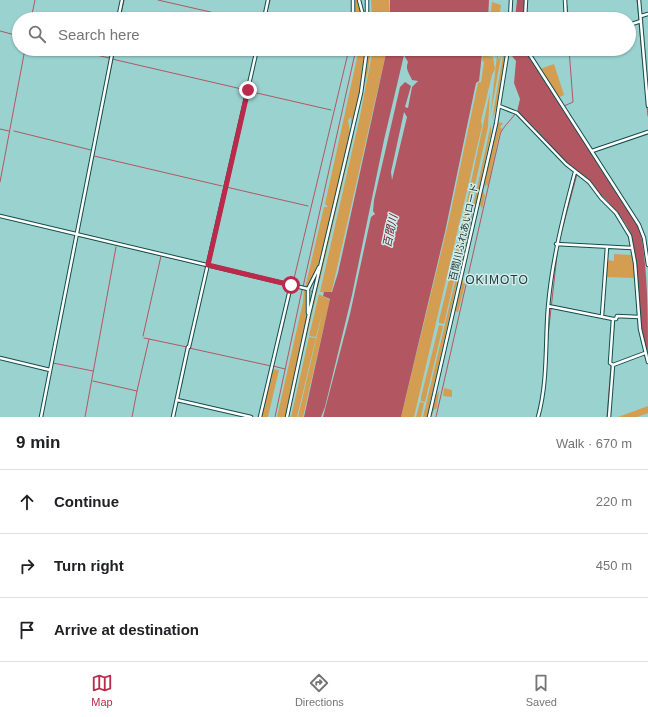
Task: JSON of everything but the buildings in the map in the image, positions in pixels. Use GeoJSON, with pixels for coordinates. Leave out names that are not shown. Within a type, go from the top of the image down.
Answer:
{"type":"FeatureCollection","features":[{"type":"Feature","properties":{"kind":"street"},"geometry":{"type":"LineString","coordinates":[[119,12],[122,0]]}},
{"type":"Feature","properties":{"kind":"street"},"geometry":{"type":"LineString","coordinates":[[265,12],[268,0]]}},
{"type":"Feature","properties":{"kind":"street"},"geometry":{"type":"LineString","coordinates":[[352,0],[353,12]]}},
{"type":"Feature","properties":{"kind":"street"},"geometry":{"type":"LineString","coordinates":[[359,0],[362,12]]}},
{"type":"Feature","properties":{"kind":"street"},"geometry":{"type":"LineString","coordinates":[[367,0],[367,12]]}},
{"type":"Feature","properties":{"kind":"street"},"geometry":{"type":"LineString","coordinates":[[510,12],[511,0]]}},
{"type":"Feature","properties":{"kind":"street"},"geometry":{"type":"LineString","coordinates":[[525,12],[526,0]]}},
{"type":"Feature","properties":{"kind":"street"},"geometry":{"type":"LineString","coordinates":[[565,0],[566,12]]}},
{"type":"Feature","properties":{"kind":"street"},"geometry":{"type":"LineString","coordinates":[[639,0],[648,106]]}},
{"type":"Feature","properties":{"kind":"street"},"geometry":{"type":"LineString","coordinates":[[641,16],[648,14]]}},
{"type":"Feature","properties":{"kind":"street"},"geometry":{"type":"LineString","coordinates":[[636,22],[640,21]]}},
{"type":"Feature","properties":{"kind":"street"},"geometry":{"type":"LineString","coordinates":[[41,417],[112,56]]}},
{"type":"Feature","properties":{"kind":"street"},"geometry":{"type":"LineString","coordinates":[[173,417],[255,56]]}},
{"type":"Feature","properties":{"kind":"street"},"geometry":{"type":"LineString","coordinates":[[287,417],[320,265],[361,93],[366,56]]}},
{"type":"Feature","properties":{"kind":"street","name":"百間川ふれあいロード"},"geometry":{"type":"LineString","coordinates":[[429,417],[499,106],[507,56]]}},
{"type":"Feature","properties":{"kind":"street"},"geometry":{"type":"LineString","coordinates":[[531,56],[640,225],[645,242],[648,265]]}},
{"type":"Feature","properties":{"kind":"street"},"geometry":{"type":"LineString","coordinates":[[499,106],[516,113],[575,172],[589,182],[601,198],[616,213],[630,236],[639,317],[648,362]]}},
{"type":"Feature","properties":{"kind":"street"},"geometry":{"type":"LineString","coordinates":[[592,151],[648,132]]}},
{"type":"Feature","properties":{"kind":"street"},"geometry":{"type":"LineString","coordinates":[[538,417],[544,381],[550,306],[558,244],[575,172]]}},
{"type":"Feature","properties":{"kind":"street"},"geometry":{"type":"LineString","coordinates":[[0,216],[308,289]]}},
{"type":"Feature","properties":{"kind":"street"},"geometry":{"type":"LineString","coordinates":[[558,244],[632,248]]}},
{"type":"Feature","properties":{"kind":"street"},"geometry":{"type":"LineString","coordinates":[[602,315],[607,246]]}},
{"type":"Feature","properties":{"kind":"street"},"geometry":{"type":"LineString","coordinates":[[309,314],[308,289],[320,265]]}},
{"type":"Feature","properties":{"kind":"street"},"geometry":{"type":"LineString","coordinates":[[260,417],[291,286]]}},
{"type":"Feature","properties":{"kind":"street"},"geometry":{"type":"LineString","coordinates":[[550,306],[602,315],[614,319],[617,316],[639,317]]}},
{"type":"Feature","properties":{"kind":"street"},"geometry":{"type":"LineString","coordinates":[[609,417],[612,365],[610,363],[614,319]]}},
{"type":"Feature","properties":{"kind":"street"},"geometry":{"type":"LineString","coordinates":[[612,365],[645,353]]}},
{"type":"Feature","properties":{"kind":"street"},"geometry":{"type":"LineString","coordinates":[[0,358],[50,370]]}},
{"type":"Feature","properties":{"kind":"street"},"geometry":{"type":"LineString","coordinates":[[177,400],[251,417]]}},
{"type":"Feature","properties":{"kind":"shaded area"},"geometry":{"type":"Polygon","coordinates":[[[354,0],[359,0],[362,12],[354,12],[354,0]]]}},
{"type":"Feature","properties":{"kind":"shaded area"},"geometry":{"type":"Polygon","coordinates":[[[371,0],[389,0],[390,12],[372,12],[371,0]]]}},
{"type":"Feature","properties":{"kind":"shaded area"},"geometry":{"type":"Polygon","coordinates":[[[492,2],[501,5],[500,12],[491,12],[492,2]]]}},
{"type":"Feature","properties":{"kind":"shaded area"},"geometry":{"type":"Polygon","coordinates":[[[357,56],[364,56],[359,94],[351,129],[351,117],[348,120],[350,132],[319,264],[316,267],[309,287],[305,288],[324,207],[328,207],[325,204],[357,56]]]}},
{"type":"Feature","properties":{"kind":"shaded area"},"geometry":{"type":"Polygon","coordinates":[[[367,56],[370,56],[354,130],[363,88],[367,56]]]}},
{"type":"Feature","properties":{"kind":"shaded area"},"geometry":{"type":"Polygon","coordinates":[[[372,56],[385,56],[332,290],[330,293],[320,292],[360,116],[372,56]]]}},
{"type":"Feature","properties":{"kind":"shaded area"},"geometry":{"type":"Polygon","coordinates":[[[483,56],[493,57],[495,69],[492,75],[481,121],[482,126],[414,417],[401,417],[448,224],[478,83],[481,82],[484,62],[482,60],[483,56]]]}},
{"type":"Feature","properties":{"kind":"shaded area"},"geometry":{"type":"Polygon","coordinates":[[[498,56],[498,59],[501,57],[490,118],[498,56]]]}},
{"type":"Feature","properties":{"kind":"shaded area"},"geometry":{"type":"Polygon","coordinates":[[[503,56],[505,56],[498,103],[492,120],[503,56]]]}},
{"type":"Feature","properties":{"kind":"shaded area"},"geometry":{"type":"Polygon","coordinates":[[[554,64],[564,95],[558,98],[540,69],[554,64]]]}},
{"type":"Feature","properties":{"kind":"shaded area"},"geometry":{"type":"Polygon","coordinates":[[[490,92],[488,127],[470,207],[466,206],[490,92]]]}},
{"type":"Feature","properties":{"kind":"shaded area"},"geometry":{"type":"Polygon","coordinates":[[[497,122],[503,123],[500,127],[502,129],[499,135],[488,186],[486,185],[485,189],[484,182],[497,122]]]}},
{"type":"Feature","properties":{"kind":"shaded area"},"geometry":{"type":"Polygon","coordinates":[[[491,124],[491,134],[475,207],[473,206],[491,124]]]}},
{"type":"Feature","properties":{"kind":"shaded area"},"geometry":{"type":"Polygon","coordinates":[[[353,133],[354,134],[288,417],[315,291],[353,133]]]}},
{"type":"Feature","properties":{"kind":"shaded area"},"geometry":{"type":"Polygon","coordinates":[[[483,186],[485,195],[482,209],[479,202],[483,186]]]}},
{"type":"Feature","properties":{"kind":"shaded area"},"geometry":{"type":"Polygon","coordinates":[[[465,208],[470,209],[457,265],[453,265],[465,208]]]}},
{"type":"Feature","properties":{"kind":"shaded area"},"geometry":{"type":"Polygon","coordinates":[[[472,211],[462,265],[459,265],[472,211]]]}},
{"type":"Feature","properties":{"kind":"shaded area"},"geometry":{"type":"Polygon","coordinates":[[[614,254],[632,255],[635,278],[606,277],[607,260],[614,261],[614,254]]]}},
{"type":"Feature","properties":{"kind":"shaded area"},"geometry":{"type":"Polygon","coordinates":[[[452,267],[457,267],[444,324],[439,323],[439,320],[452,267]]]}},
{"type":"Feature","properties":{"kind":"shaded area"},"geometry":{"type":"Polygon","coordinates":[[[458,269],[460,269],[427,417],[423,417],[458,269]]]}},
{"type":"Feature","properties":{"kind":"shaded area"},"geometry":{"type":"Polygon","coordinates":[[[463,273],[463,283],[465,284],[458,312],[455,311],[463,273]]]}},
{"type":"Feature","properties":{"kind":"shaded area"},"geometry":{"type":"Polygon","coordinates":[[[304,290],[308,291],[307,316],[285,417],[277,417],[303,302],[304,290]]]}},
{"type":"Feature","properties":{"kind":"shaded area"},"geometry":{"type":"Polygon","coordinates":[[[319,294],[330,300],[303,417],[298,417],[323,310],[316,337],[309,336],[319,294]]]}},
{"type":"Feature","properties":{"kind":"shaded area"},"geometry":{"type":"Polygon","coordinates":[[[439,325],[443,326],[425,402],[421,401],[421,397],[439,325]]]}},
{"type":"Feature","properties":{"kind":"shaded area"},"geometry":{"type":"Polygon","coordinates":[[[309,337],[316,338],[297,417],[291,417],[309,337]]]}},
{"type":"Feature","properties":{"kind":"shaded area"},"geometry":{"type":"Polygon","coordinates":[[[273,369],[279,370],[268,417],[261,417],[273,369]]]}},
{"type":"Feature","properties":{"kind":"shaded area"},"geometry":{"type":"Polygon","coordinates":[[[444,388],[452,390],[452,397],[443,396],[444,388]]]}},
{"type":"Feature","properties":{"kind":"shaded area"},"geometry":{"type":"Polygon","coordinates":[[[439,391],[437,408],[434,410],[431,417],[436,395],[439,391]]]}},
{"type":"Feature","properties":{"kind":"shaded area"},"geometry":{"type":"Polygon","coordinates":[[[420,402],[424,403],[421,417],[416,417],[420,402]]]}},
{"type":"Feature","properties":{"kind":"shaded area"},"geometry":{"type":"Polygon","coordinates":[[[648,406],[648,413],[637,417],[618,417],[648,406]]]}},
{"type":"Feature","properties":{"kind":"water"},"geometry":{"type":"Polygon","coordinates":[[[390,0],[489,0],[488,12],[390,12],[390,0]]]}},
{"type":"Feature","properties":{"kind":"water"},"geometry":{"type":"Polygon","coordinates":[[[517,0],[525,0],[524,12],[516,12],[517,0]]]}},
{"type":"Feature","properties":{"kind":"water"},"geometry":{"type":"Polygon","coordinates":[[[385,56],[404,56],[384,140],[352,295],[325,407],[321,417],[304,417],[330,299],[323,296],[324,292],[332,292],[338,273],[385,56]]]}},
{"type":"Feature","properties":{"kind":"water","name":"百間川"},"geometry":{"type":"Polygon","coordinates":[[[405,56],[482,56],[479,81],[476,83],[445,232],[401,417],[323,417],[350,314],[371,217],[375,214],[373,211],[374,200],[400,87],[405,82],[411,86],[405,107],[408,108],[412,87],[418,81],[412,80],[407,69],[408,62],[405,56]],[[404,112],[391,172],[392,180],[407,117],[404,112]]]}},
{"type":"Feature","properties":{"kind":"water"},"geometry":{"type":"Polygon","coordinates":[[[512,56],[529,56],[640,229],[646,276],[648,358],[641,320],[632,237],[620,216],[611,205],[517,112],[520,99],[514,83],[516,61],[512,56]]]}},
{"type":"Feature","properties":{"kind":"waterway"},"geometry":{"type":"LineString","coordinates":[[32,12],[35,0]]}},
{"type":"Feature","properties":{"kind":"waterway"},"geometry":{"type":"LineString","coordinates":[[121,12],[124,0]]}},
{"type":"Feature","properties":{"kind":"waterway"},"geometry":{"type":"LineString","coordinates":[[158,0],[210,12]]}},
{"type":"Feature","properties":{"kind":"waterway"},"geometry":{"type":"LineString","coordinates":[[267,12],[270,0]]}},
{"type":"Feature","properties":{"kind":"waterway"},"geometry":{"type":"LineString","coordinates":[[637,0],[639,20]]}},
{"type":"Feature","properties":{"kind":"waterway"},"geometry":{"type":"LineString","coordinates":[[567,6],[567,12]]}},
{"type":"Feature","properties":{"kind":"waterway"},"geometry":{"type":"LineString","coordinates":[[639,23],[648,116]]}},
{"type":"Feature","properties":{"kind":"waterway"},"geometry":{"type":"LineString","coordinates":[[0,31],[12,34]]}},
{"type":"Feature","properties":{"kind":"waterway"},"geometry":{"type":"LineString","coordinates":[[0,182],[24,56]]}},
{"type":"Feature","properties":{"kind":"waterway"},"geometry":{"type":"LineString","coordinates":[[101,56],[109,58]]}},
{"type":"Feature","properties":{"kind":"waterway"},"geometry":{"type":"LineString","coordinates":[[104,101],[114,56]]}},
{"type":"Feature","properties":{"kind":"waterway"},"geometry":{"type":"LineString","coordinates":[[292,287],[347,56]]}},
{"type":"Feature","properties":{"kind":"waterway"},"geometry":{"type":"LineString","coordinates":[[303,287],[354,56]]}},
{"type":"Feature","properties":{"kind":"waterway"},"geometry":{"type":"LineString","coordinates":[[564,106],[573,102],[570,56]]}},
{"type":"Feature","properties":{"kind":"waterway"},"geometry":{"type":"LineString","coordinates":[[112,59],[246,90]]}},
{"type":"Feature","properties":{"kind":"waterway"},"geometry":{"type":"LineString","coordinates":[[248,91],[331,110]]}},
{"type":"Feature","properties":{"kind":"waterway"},"geometry":{"type":"LineString","coordinates":[[87,189],[102,112]]}},
{"type":"Feature","properties":{"kind":"waterway"},"geometry":{"type":"LineString","coordinates":[[436,417],[500,135],[504,127],[515,114]]}},
{"type":"Feature","properties":{"kind":"waterway"},"geometry":{"type":"LineString","coordinates":[[0,129],[9,131]]}},
{"type":"Feature","properties":{"kind":"waterway"},"geometry":{"type":"LineString","coordinates":[[14,131],[91,150]]}},
{"type":"Feature","properties":{"kind":"waterway"},"geometry":{"type":"LineString","coordinates":[[94,156],[222,186]]}},
{"type":"Feature","properties":{"kind":"waterway"},"geometry":{"type":"LineString","coordinates":[[562,230],[577,174]]}},
{"type":"Feature","properties":{"kind":"waterway"},"geometry":{"type":"LineString","coordinates":[[226,187],[308,206]]}},
{"type":"Feature","properties":{"kind":"waterway"},"geometry":{"type":"LineString","coordinates":[[78,236],[289,286]]}},
{"type":"Feature","properties":{"kind":"waterway"},"geometry":{"type":"LineString","coordinates":[[85,417],[116,247]]}},
{"type":"Feature","properties":{"kind":"waterway"},"geometry":{"type":"LineString","coordinates":[[547,345],[557,255]]}},
{"type":"Feature","properties":{"kind":"waterway"},"geometry":{"type":"LineString","coordinates":[[143,336],[161,256]]}},
{"type":"Feature","properties":{"kind":"waterway"},"geometry":{"type":"LineString","coordinates":[[292,287],[307,290]]}},
{"type":"Feature","properties":{"kind":"waterway"},"geometry":{"type":"LineString","coordinates":[[282,331],[292,287]]}},
{"type":"Feature","properties":{"kind":"waterway"},"geometry":{"type":"LineString","coordinates":[[275,417],[302,290]]}},
{"type":"Feature","properties":{"kind":"waterway"},"geometry":{"type":"LineString","coordinates":[[550,305],[614,318]]}},
{"type":"Feature","properties":{"kind":"waterway"},"geometry":{"type":"LineString","coordinates":[[611,362],[614,322]]}},
{"type":"Feature","properties":{"kind":"waterway"},"geometry":{"type":"LineString","coordinates":[[144,338],[187,347]]}},
{"type":"Feature","properties":{"kind":"waterway"},"geometry":{"type":"LineString","coordinates":[[137,391],[149,339]]}},
{"type":"Feature","properties":{"kind":"waterway"},"geometry":{"type":"LineString","coordinates":[[189,348],[271,366]]}},
{"type":"Feature","properties":{"kind":"waterway"},"geometry":{"type":"LineString","coordinates":[[181,387],[189,349]]}},
{"type":"Feature","properties":{"kind":"waterway"},"geometry":{"type":"LineString","coordinates":[[53,363],[93,371]]}},
{"type":"Feature","properties":{"kind":"waterway"},"geometry":{"type":"LineString","coordinates":[[273,366],[285,369]]}},
{"type":"Feature","properties":{"kind":"waterway"},"geometry":{"type":"LineString","coordinates":[[607,417],[611,366]]}},
{"type":"Feature","properties":{"kind":"waterway"},"geometry":{"type":"LineString","coordinates":[[93,381],[137,391],[132,417]]}},
{"type":"Feature","properties":{"kind":"district","name":"OKIMOTO"},"geometry":{"type":"Point","coordinates":[497,280]}},
{"type":"Feature","properties":{"kind":"route"},"geometry":{"type":"LineString","coordinates":[[248,90],[208,265],[291,285]]}}]}
